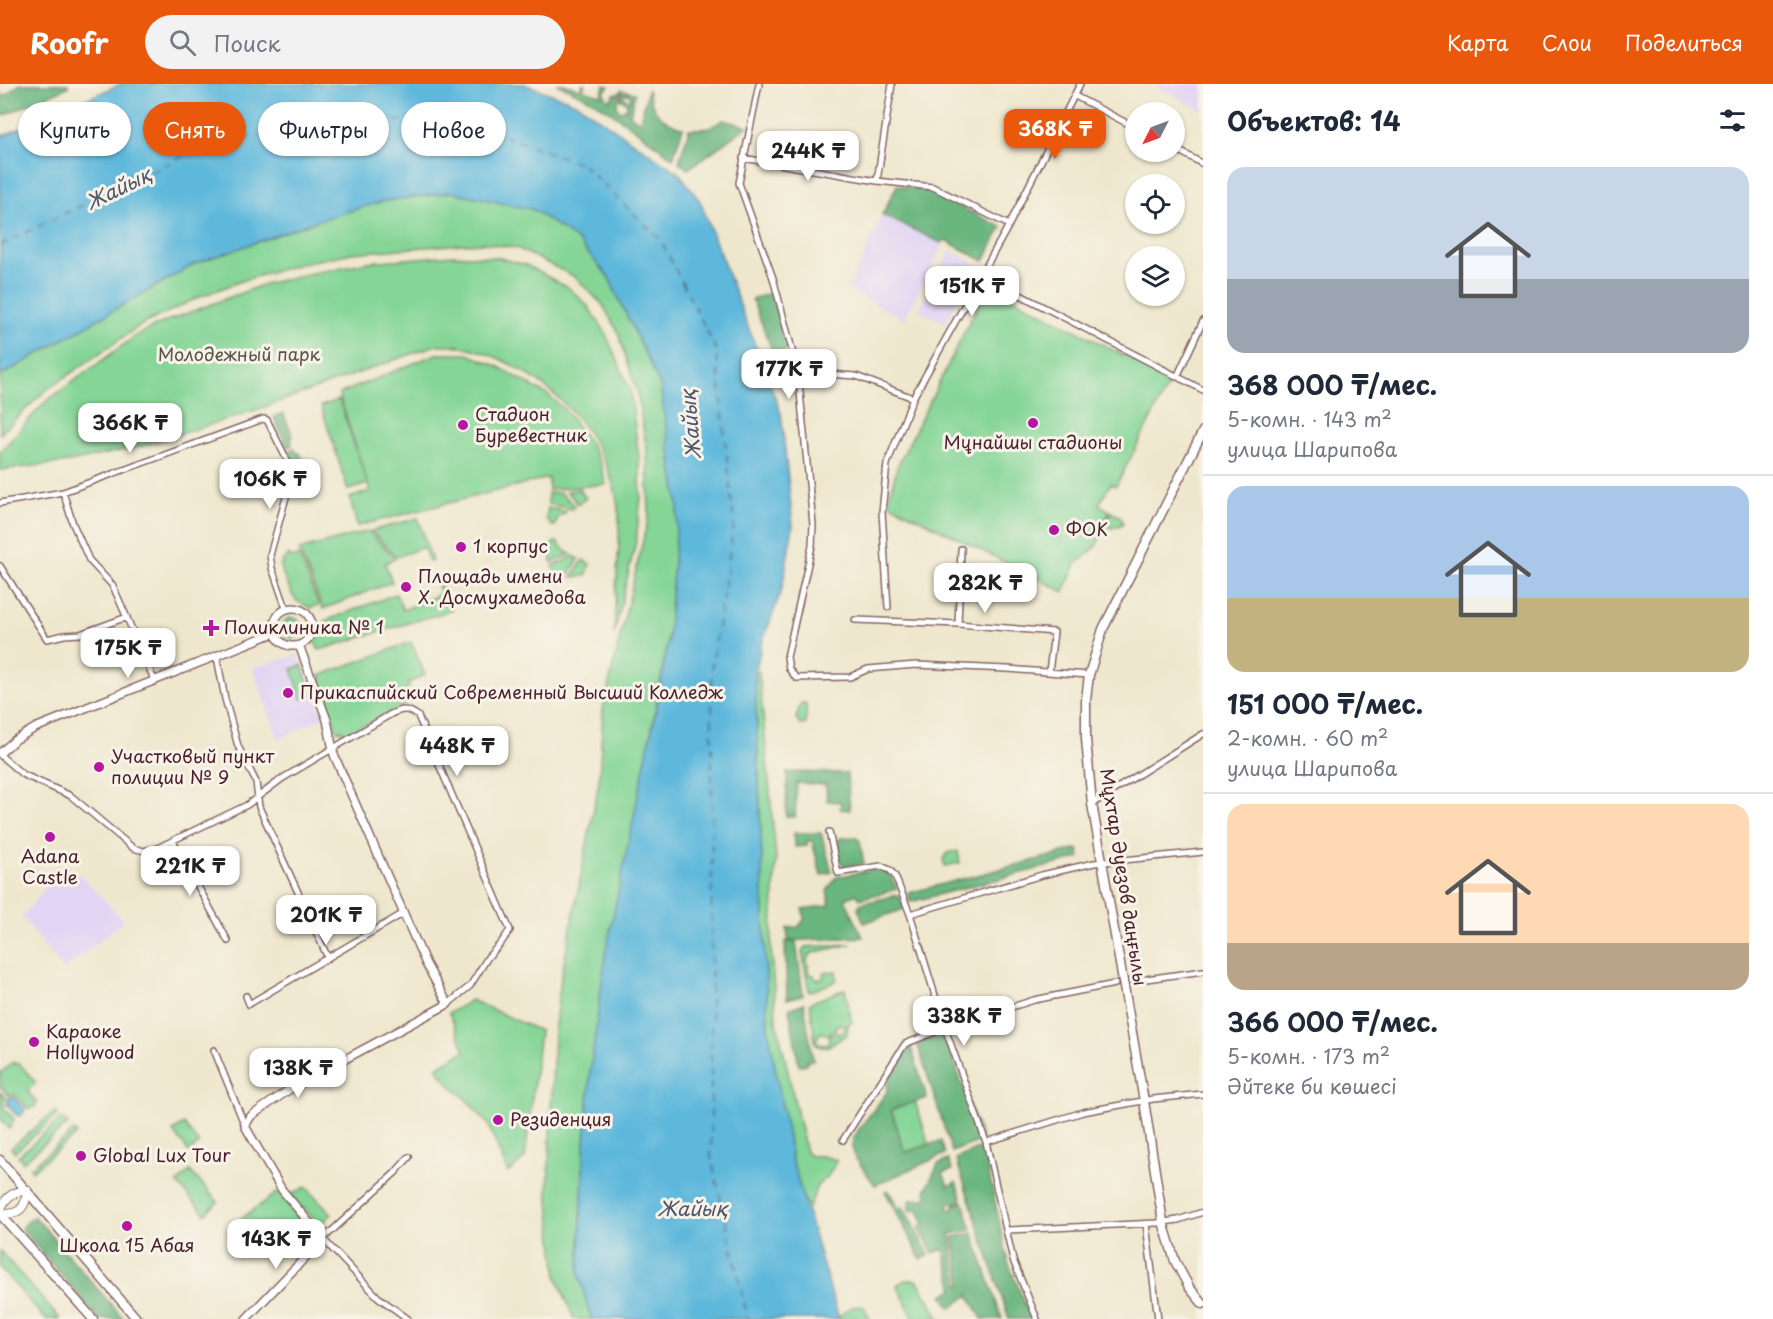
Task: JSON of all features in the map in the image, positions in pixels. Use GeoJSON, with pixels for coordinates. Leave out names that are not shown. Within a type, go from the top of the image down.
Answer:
{"type":"FeatureCollection","features":[{"type":"Feature","properties":{"kind":"main road","name":"Мұхтар Әуезов даңғылы"},"geometry":{"type":"LineString","coordinates":[[1203,431],[1103,629],[1089,675],[1086,700],[1086,739],[1092,804],[1163,1222],[1175,1261],[1189,1287],[1203,1304]]}},
{"type":"Feature","properties":{"kind":"main road"},"geometry":{"type":"LineString","coordinates":[[0,1160],[2,1171],[0,1174]]}},
{"type":"Feature","properties":{"kind":"main road"},"geometry":{"type":"LineString","coordinates":[[0,1160],[137,1319]]}},
{"type":"Feature","properties":{"kind":"main road"},"geometry":{"type":"LineString","coordinates":[[0,1214],[2,1204],[8,1197],[16,1191],[27,1190]]}},
{"type":"Feature","properties":{"kind":"main road"},"geometry":{"type":"LineString","coordinates":[[0,1214],[10,1214],[20,1210],[26,1201],[27,1190]]}},
{"type":"Feature","properties":{"kind":"main road"},"geometry":{"type":"LineString","coordinates":[[0,1214],[93,1319]]}},
{"type":"Feature","properties":{"kind":"street"},"geometry":{"type":"LineString","coordinates":[[759,84],[738,176],[740,189],[773,278],[798,372],[809,470],[813,535],[787,657],[789,669],[796,678],[850,677],[868,669],[916,665],[1089,675]]}},
{"type":"Feature","properties":{"kind":"street"},"geometry":{"type":"LineString","coordinates":[[877,181],[892,84]]}},
{"type":"Feature","properties":{"kind":"street"},"geometry":{"type":"LineString","coordinates":[[888,607],[882,512],[887,464],[913,398],[1009,225],[1080,84]]}},
{"type":"Feature","properties":{"kind":"street"},"geometry":{"type":"LineString","coordinates":[[1075,96],[1125,122]]}},
{"type":"Feature","properties":{"kind":"street"},"geometry":{"type":"LineString","coordinates":[[1185,154],[1203,164]]}},
{"type":"Feature","properties":{"kind":"street"},"geometry":{"type":"LineString","coordinates":[[743,158],[877,181],[933,187],[1009,225]]}},
{"type":"Feature","properties":{"kind":"street"},"geometry":{"type":"LineString","coordinates":[[982,275],[1203,390]]}},
{"type":"Feature","properties":{"kind":"street"},"geometry":{"type":"LineString","coordinates":[[1177,377],[1203,321]]}},
{"type":"Feature","properties":{"kind":"street"},"geometry":{"type":"LineString","coordinates":[[798,372],[856,376],[913,398]]}},
{"type":"Feature","properties":{"kind":"street"},"geometry":{"type":"LineString","coordinates":[[0,503],[63,492],[263,419],[270,422],[293,472],[270,555],[272,568],[286,608]]}},
{"type":"Feature","properties":{"kind":"street"},"geometry":{"type":"LineString","coordinates":[[63,492],[73,524],[89,561],[113,586],[155,682]]}},
{"type":"Feature","properties":{"kind":"street"},"geometry":{"type":"LineString","coordinates":[[958,624],[961,549]]}},
{"type":"Feature","properties":{"kind":"street"},"geometry":{"type":"LineString","coordinates":[[0,566],[46,639],[80,634],[127,617]]}},
{"type":"Feature","properties":{"kind":"street"},"geometry":{"type":"LineString","coordinates":[[286,608],[299,608],[310,616],[311,635],[299,645],[289,646],[282,643],[274,633],[275,618],[286,608]]}},
{"type":"Feature","properties":{"kind":"street"},"geometry":{"type":"LineString","coordinates":[[855,620],[958,624],[1054,632],[1049,672]]}},
{"type":"Feature","properties":{"kind":"street"},"geometry":{"type":"LineString","coordinates":[[245,1125],[251,1116],[293,1087],[448,1004],[470,986],[488,957],[510,930],[418,716],[407,710],[399,710],[283,778],[258,798],[173,841],[144,851],[133,848],[70,796],[22,774],[0,754],[15,740],[35,728],[274,633]]}},
{"type":"Feature","properties":{"kind":"street"},"geometry":{"type":"LineString","coordinates":[[299,645],[327,720],[334,755],[426,964],[448,1004]]}},
{"type":"Feature","properties":{"kind":"street"},"geometry":{"type":"LineString","coordinates":[[217,657],[225,699],[238,746],[256,782],[262,814],[328,958]]}},
{"type":"Feature","properties":{"kind":"street"},"geometry":{"type":"LineString","coordinates":[[1092,804],[1203,734]]}},
{"type":"Feature","properties":{"kind":"street"},"geometry":{"type":"LineString","coordinates":[[829,832],[838,873],[881,866],[890,870],[895,876],[910,914],[945,1028],[986,1142],[1008,1230],[1013,1260],[1037,1319]]}},
{"type":"Feature","properties":{"kind":"street"},"geometry":{"type":"LineString","coordinates":[[173,841],[228,941]]}},
{"type":"Feature","properties":{"kind":"street"},"geometry":{"type":"LineString","coordinates":[[910,914],[1042,875],[1102,862],[1203,852]]}},
{"type":"Feature","properties":{"kind":"street"},"geometry":{"type":"LineString","coordinates":[[246,996],[249,1004],[404,913]]}},
{"type":"Feature","properties":{"kind":"street"},"geometry":{"type":"LineString","coordinates":[[1131,981],[1203,971]]}},
{"type":"Feature","properties":{"kind":"street"},"geometry":{"type":"LineString","coordinates":[[843,1140],[905,1044],[945,1028],[1034,1000],[1115,984]]}},
{"type":"Feature","properties":{"kind":"street"},"geometry":{"type":"LineString","coordinates":[[214,1050],[245,1125],[282,1190],[323,1239],[378,1297],[408,1319]]}},
{"type":"Feature","properties":{"kind":"street"},"geometry":{"type":"LineString","coordinates":[[986,1142],[1083,1112],[1144,1101],[1203,1094]]}},
{"type":"Feature","properties":{"kind":"street"},"geometry":{"type":"LineString","coordinates":[[246,1319],[323,1239],[395,1173],[409,1157]]}},
{"type":"Feature","properties":{"kind":"street"},"geometry":{"type":"LineString","coordinates":[[1008,1230],[1146,1224],[1203,1212]]}},
{"type":"Feature","properties":{"kind":"street"},"geometry":{"type":"LineString","coordinates":[[1146,1224],[1158,1319]]}},
{"type":"Feature","properties":{"kind":"shaded area"},"geometry":{"type":"Polygon","coordinates":[[[1153,84],[1203,84],[1203,111],[1153,84]]]}},
{"type":"Feature","properties":{"kind":"shaded area"},"geometry":{"type":"Polygon","coordinates":[[[882,215],[943,245],[904,320],[848,289],[882,215]]]}},
{"type":"Feature","properties":{"kind":"shaded area"},"geometry":{"type":"Polygon","coordinates":[[[950,251],[978,265],[945,323],[919,310],[950,251]]]}},
{"type":"Feature","properties":{"kind":"shaded area","name":"Прикаспийский Современный Высший Колледж"},"geometry":{"type":"Polygon","coordinates":[[[298,654],[323,717],[279,740],[253,668],[298,654]]]}},
{"type":"Feature","properties":{"kind":"shaded area"},"geometry":{"type":"Polygon","coordinates":[[[59,871],[81,876],[124,921],[64,970],[22,917],[59,871]]]}},
{"type":"Feature","properties":{"kind":"green space"},"geometry":{"type":"Polygon","coordinates":[[[20,84],[68,84],[68,87],[34,102],[18,102],[18,109],[0,117],[0,92],[3,97],[20,84]]]}},
{"type":"Feature","properties":{"kind":"green space"},"geometry":{"type":"Polygon","coordinates":[[[556,84],[580,89],[582,84],[585,84],[583,90],[601,95],[604,85],[609,86],[604,92],[605,96],[609,100],[618,93],[617,107],[620,111],[626,109],[627,104],[620,100],[620,94],[629,101],[631,98],[628,93],[625,95],[620,92],[621,90],[635,93],[630,115],[640,122],[648,89],[652,104],[659,115],[683,128],[673,158],[602,107],[556,84]]]}},
{"type":"Feature","properties":{"kind":"green space"},"geometry":{"type":"Polygon","coordinates":[[[723,120],[748,126],[688,169],[679,162],[689,129],[707,128],[723,120]]]}},
{"type":"Feature","properties":{"kind":"green space"},"geometry":{"type":"Polygon","coordinates":[[[897,185],[930,192],[1002,227],[984,261],[945,240],[941,243],[882,215],[897,185]]]}},
{"type":"Feature","properties":{"kind":"green space"},"geometry":{"type":"Polygon","coordinates":[[[453,192],[534,210],[577,240],[608,276],[660,385],[678,506],[668,639],[590,1073],[579,1274],[591,1319],[574,1319],[557,1277],[548,1193],[554,1033],[560,984],[599,782],[603,709],[649,515],[647,450],[637,392],[618,332],[602,304],[575,277],[517,248],[484,243],[352,253],[303,263],[244,280],[199,297],[141,325],[45,391],[0,434],[0,376],[194,264],[322,219],[384,201],[453,192]]]}},
{"type":"Feature","properties":{"kind":"green space","name":"Молодежный парк"},"geometry":{"type":"Polygon","coordinates":[[[454,255],[500,258],[526,265],[569,288],[587,305],[604,330],[630,389],[639,458],[641,497],[636,541],[614,634],[619,512],[609,473],[600,452],[575,415],[542,384],[502,360],[470,348],[436,345],[259,409],[139,447],[69,462],[0,470],[0,452],[44,403],[137,335],[164,322],[265,284],[303,275],[368,262],[454,255]]]}},
{"type":"Feature","properties":{"kind":"green space","name":"Мұнайшы стадионы"},"geometry":{"type":"Polygon","coordinates":[[[988,285],[1171,380],[1116,486],[1111,483],[1099,505],[1110,511],[1102,525],[1095,523],[1104,529],[1095,548],[1076,564],[1064,592],[888,503],[897,467],[988,285]]]}},
{"type":"Feature","properties":{"kind":"green space"},"geometry":{"type":"Polygon","coordinates":[[[771,293],[788,350],[773,353],[752,299],[771,293]]]}},
{"type":"Feature","properties":{"kind":"green space","name":"Стадион Буревестник"},"geometry":{"type":"Polygon","coordinates":[[[436,354],[468,354],[497,366],[548,395],[563,408],[589,442],[600,462],[606,484],[549,490],[548,478],[357,526],[350,498],[370,491],[368,484],[348,490],[321,406],[339,400],[367,482],[339,394],[436,354]]]}},
{"type":"Feature","properties":{"kind":"green space"},"geometry":{"type":"Polygon","coordinates":[[[283,413],[293,437],[292,445],[287,447],[274,417],[283,413]]]}},
{"type":"Feature","properties":{"kind":"green space"},"geometry":{"type":"Polygon","coordinates":[[[294,448],[297,453],[300,453],[310,477],[301,481],[288,451],[294,448]]]}},
{"type":"Feature","properties":{"kind":"green space"},"geometry":{"type":"Polygon","coordinates":[[[579,489],[586,498],[578,504],[567,492],[579,489]]]}},
{"type":"Feature","properties":{"kind":"green space"},"geometry":{"type":"Polygon","coordinates":[[[548,493],[561,493],[575,506],[572,509],[548,504],[548,493]]]}},
{"type":"Feature","properties":{"kind":"green space"},"geometry":{"type":"Polygon","coordinates":[[[548,508],[566,512],[558,518],[555,526],[552,526],[546,519],[548,508]]]}},
{"type":"Feature","properties":{"kind":"green space"},"geometry":{"type":"Polygon","coordinates":[[[1111,512],[1121,517],[1123,524],[1112,528],[1104,526],[1111,512]]]}},
{"type":"Feature","properties":{"kind":"green space"},"geometry":{"type":"Polygon","coordinates":[[[418,518],[432,561],[429,562],[423,547],[397,557],[371,531],[418,518]]]}},
{"type":"Feature","properties":{"kind":"green space"},"geometry":{"type":"Polygon","coordinates":[[[368,531],[395,558],[385,563],[392,582],[323,609],[299,550],[368,531]]]}},
{"type":"Feature","properties":{"kind":"green space"},"geometry":{"type":"Polygon","coordinates":[[[557,542],[571,554],[552,563],[549,551],[553,543],[557,542]]]}},
{"type":"Feature","properties":{"kind":"green space"},"geometry":{"type":"Polygon","coordinates":[[[289,555],[291,558],[299,556],[319,605],[310,608],[293,596],[280,568],[283,560],[289,555]]]}},
{"type":"Feature","properties":{"kind":"green space"},"geometry":{"type":"Polygon","coordinates":[[[574,556],[579,559],[567,578],[558,580],[553,566],[574,556]]]}},
{"type":"Feature","properties":{"kind":"green space"},"geometry":{"type":"Polygon","coordinates":[[[583,560],[590,564],[586,576],[572,577],[583,560]]]}},
{"type":"Feature","properties":{"kind":"green space"},"geometry":{"type":"Polygon","coordinates":[[[437,576],[452,610],[319,650],[314,641],[318,631],[327,627],[325,621],[396,594],[403,610],[441,594],[435,577],[437,576]]]}},
{"type":"Feature","properties":{"kind":"green space"},"geometry":{"type":"Polygon","coordinates":[[[292,618],[299,621],[302,628],[299,635],[292,638],[285,635],[282,628],[285,621],[292,618]]]}},
{"type":"Feature","properties":{"kind":"green space"},"geometry":{"type":"Polygon","coordinates":[[[411,642],[425,675],[408,683],[409,688],[402,692],[407,704],[344,735],[342,730],[337,731],[319,676],[411,642]]]}},
{"type":"Feature","properties":{"kind":"green space"},"geometry":{"type":"Polygon","coordinates":[[[302,665],[312,695],[302,699],[292,669],[302,665]]]}},
{"type":"Feature","properties":{"kind":"green space"},"geometry":{"type":"Polygon","coordinates":[[[759,672],[776,859],[771,948],[776,1019],[806,1152],[811,1156],[837,1160],[828,1176],[817,1186],[809,1208],[800,1192],[792,1160],[768,1028],[755,675],[759,672]]]}},
{"type":"Feature","properties":{"kind":"green space"},"geometry":{"type":"Polygon","coordinates":[[[801,703],[806,703],[806,724],[800,725],[796,718],[801,703]]]}},
{"type":"Feature","properties":{"kind":"green space"},"geometry":{"type":"Polygon","coordinates":[[[787,772],[847,773],[850,810],[840,809],[841,802],[827,801],[826,785],[797,783],[795,817],[786,816],[787,772]]]}},
{"type":"Feature","properties":{"kind":"green space"},"geometry":{"type":"Polygon","coordinates":[[[794,833],[821,833],[832,872],[821,875],[812,841],[807,841],[807,846],[795,847],[794,833]]]}},
{"type":"Feature","properties":{"kind":"green space"},"geometry":{"type":"Polygon","coordinates":[[[855,837],[860,841],[864,864],[843,866],[836,843],[841,838],[855,837]]]}},
{"type":"Feature","properties":{"kind":"green space"},"geometry":{"type":"Polygon","coordinates":[[[1078,849],[1080,858],[910,902],[908,893],[1078,849]]]}},
{"type":"Feature","properties":{"kind":"green space"},"geometry":{"type":"Polygon","coordinates":[[[958,851],[960,863],[945,866],[943,859],[947,853],[958,851]]]}},
{"type":"Feature","properties":{"kind":"green space"},"geometry":{"type":"Polygon","coordinates":[[[878,869],[889,873],[897,889],[860,899],[857,894],[845,899],[863,937],[788,941],[787,928],[798,927],[804,920],[803,909],[830,905],[827,891],[836,877],[878,869]]]}},
{"type":"Feature","properties":{"kind":"green space"},"geometry":{"type":"Polygon","coordinates":[[[896,895],[900,897],[904,909],[864,923],[858,908],[860,904],[896,895]]]}},
{"type":"Feature","properties":{"kind":"green space"},"geometry":{"type":"Polygon","coordinates":[[[785,942],[796,942],[803,995],[787,999],[785,942]]]}},
{"type":"Feature","properties":{"kind":"green space"},"geometry":{"type":"Polygon","coordinates":[[[851,944],[812,953],[807,959],[809,975],[814,975],[816,980],[824,978],[823,973],[836,971],[837,979],[835,982],[809,992],[802,951],[805,947],[851,944]]]}},
{"type":"Feature","properties":{"kind":"green space"},"geometry":{"type":"Polygon","coordinates":[[[845,989],[852,1022],[845,1026],[838,1024],[828,1034],[820,1033],[815,1042],[810,1003],[845,989]]]}},
{"type":"Feature","properties":{"kind":"green space"},"geometry":{"type":"Polygon","coordinates":[[[471,1000],[540,1031],[525,1158],[508,1173],[488,1124],[448,1083],[436,1067],[465,1051],[449,1013],[471,1000]]]}},
{"type":"Feature","properties":{"kind":"green space"},"geometry":{"type":"Polygon","coordinates":[[[804,1003],[813,1060],[799,1066],[789,1009],[804,1003]]]}},
{"type":"Feature","properties":{"kind":"green space"},"geometry":{"type":"Polygon","coordinates":[[[848,1026],[847,1035],[827,1047],[820,1047],[816,1044],[818,1042],[823,1045],[829,1042],[829,1035],[836,1032],[840,1034],[848,1026]]]}},
{"type":"Feature","properties":{"kind":"green space"},"geometry":{"type":"Polygon","coordinates":[[[944,1033],[982,1140],[952,1152],[917,1043],[944,1033]]]}},
{"type":"Feature","properties":{"kind":"green space"},"geometry":{"type":"Polygon","coordinates":[[[910,1044],[927,1098],[891,1110],[905,1152],[941,1141],[945,1154],[875,1185],[855,1157],[852,1147],[853,1137],[887,1092],[888,1079],[910,1044]]]}},
{"type":"Feature","properties":{"kind":"green space"},"geometry":{"type":"Polygon","coordinates":[[[13,1062],[16,1065],[19,1063],[36,1083],[27,1091],[37,1102],[35,1107],[28,1109],[16,1095],[8,1095],[0,1086],[0,1073],[13,1062]]]}},
{"type":"Feature","properties":{"kind":"green space"},"geometry":{"type":"Polygon","coordinates":[[[0,1092],[6,1098],[3,1102],[5,1110],[14,1119],[10,1129],[0,1118],[0,1092]]]}},
{"type":"Feature","properties":{"kind":"green space"},"geometry":{"type":"Polygon","coordinates":[[[915,1101],[929,1145],[905,1153],[891,1109],[915,1101]]]}},
{"type":"Feature","properties":{"kind":"green space"},"geometry":{"type":"Polygon","coordinates":[[[55,1111],[58,1115],[15,1152],[11,1148],[55,1111]]]}},
{"type":"Feature","properties":{"kind":"green space"},"geometry":{"type":"Polygon","coordinates":[[[62,1118],[68,1124],[23,1162],[18,1156],[62,1118]]]}},
{"type":"Feature","properties":{"kind":"green space"},"geometry":{"type":"Polygon","coordinates":[[[184,1124],[199,1144],[189,1152],[173,1131],[184,1124]]]}},
{"type":"Feature","properties":{"kind":"green space"},"geometry":{"type":"Polygon","coordinates":[[[74,1131],[77,1134],[32,1171],[30,1168],[74,1131]]]}},
{"type":"Feature","properties":{"kind":"green space"},"geometry":{"type":"Polygon","coordinates":[[[983,1146],[1008,1262],[1031,1319],[1009,1319],[956,1159],[983,1146]]]}},
{"type":"Feature","properties":{"kind":"green space"},"geometry":{"type":"Polygon","coordinates":[[[948,1160],[952,1170],[943,1173],[948,1186],[956,1182],[962,1200],[954,1204],[949,1203],[948,1208],[952,1210],[955,1205],[963,1202],[972,1230],[950,1234],[953,1251],[945,1253],[942,1249],[933,1254],[919,1227],[924,1224],[917,1209],[911,1211],[909,1206],[910,1200],[924,1199],[927,1196],[926,1189],[938,1164],[948,1160]]]}},
{"type":"Feature","properties":{"kind":"green space"},"geometry":{"type":"Polygon","coordinates":[[[190,1171],[218,1202],[205,1214],[177,1183],[190,1171]]]}},
{"type":"Feature","properties":{"kind":"green space"},"geometry":{"type":"Polygon","coordinates":[[[306,1187],[332,1214],[320,1225],[290,1195],[306,1187]]]}},
{"type":"Feature","properties":{"kind":"green space"},"geometry":{"type":"Polygon","coordinates":[[[885,1191],[889,1191],[899,1209],[903,1207],[929,1255],[921,1259],[885,1191]]]}},
{"type":"Feature","properties":{"kind":"green space"},"geometry":{"type":"Polygon","coordinates":[[[278,1192],[303,1223],[234,1224],[278,1192]]]}},
{"type":"Feature","properties":{"kind":"green space"},"geometry":{"type":"Polygon","coordinates":[[[34,1216],[124,1319],[99,1319],[21,1228],[34,1216]]]}},
{"type":"Feature","properties":{"kind":"green space"},"geometry":{"type":"Polygon","coordinates":[[[973,1233],[1002,1319],[982,1319],[969,1295],[951,1308],[943,1295],[954,1289],[945,1256],[953,1254],[959,1286],[962,1286],[953,1237],[973,1233]]]}},
{"type":"Feature","properties":{"kind":"green space"},"geometry":{"type":"Polygon","coordinates":[[[0,1251],[60,1319],[45,1319],[0,1268],[0,1251]]]}},
{"type":"Feature","properties":{"kind":"green space"},"geometry":{"type":"Polygon","coordinates":[[[905,1280],[917,1280],[940,1319],[914,1319],[897,1285],[905,1280]]]}},
{"type":"Feature","properties":{"kind":"green space"},"geometry":{"type":"Polygon","coordinates":[[[852,1307],[864,1307],[870,1319],[839,1319],[838,1317],[852,1307]]]}},
{"type":"Feature","properties":{"kind":"water","name":"Жайық"},"geometry":{"type":"Polygon","coordinates":[[[121,84],[524,84],[576,103],[680,174],[700,201],[781,413],[793,526],[782,589],[761,646],[755,675],[768,1028],[792,1160],[839,1319],[591,1319],[579,1274],[590,1073],[606,950],[658,700],[668,639],[678,506],[660,385],[608,276],[577,240],[534,210],[453,192],[384,201],[322,219],[194,264],[0,376],[0,137],[18,129],[18,156],[131,156],[131,102],[80,102],[121,84]]]}},
{"type":"Feature","properties":{"kind":"water"},"geometry":{"type":"Polygon","coordinates":[[[11,1097],[15,1098],[25,1110],[21,1116],[16,1115],[7,1104],[11,1097]]]}},
{"type":"Feature","properties":{"kind":"ferry route"},"geometry":{"type":"LineString","coordinates":[[0,245],[196,150],[329,119],[465,122],[582,164],[660,239],[716,349],[734,524],[712,665],[711,1157],[748,1319]]}},
{"type":"Feature","properties":{"kind":"place","name":"Мұнайшы стадионы"},"geometry":{"type":"Point","coordinates":[1033,423]}},
{"type":"Feature","properties":{"kind":"place","name":"Стадион Буревестник"},"geometry":{"type":"Point","coordinates":[463,425]}},
{"type":"Feature","properties":{"kind":"place","name":"ФОК"},"geometry":{"type":"Point","coordinates":[1054,530]}},
{"type":"Feature","properties":{"kind":"place","name":"1 корпус"},"geometry":{"type":"Point","coordinates":[461,547]}},
{"type":"Feature","properties":{"kind":"place","name":"Площадь имени Х. Досмухамедова"},"geometry":{"type":"Point","coordinates":[406,587]}},
{"type":"Feature","properties":{"kind":"place","name":"Поликлиника № 1"},"geometry":{"type":"Point","coordinates":[211,628]}},
{"type":"Feature","properties":{"kind":"place","name":"Прикаспийский Современный Высший Колледж"},"geometry":{"type":"Point","coordinates":[288,693]}},
{"type":"Feature","properties":{"kind":"place","name":"Участковый пункт полиции № 9"},"geometry":{"type":"Point","coordinates":[99,767]}},
{"type":"Feature","properties":{"kind":"place","name":"Adana Сastle"},"geometry":{"type":"Point","coordinates":[50,837]}},
{"type":"Feature","properties":{"kind":"place","name":"Караоке Hollywood"},"geometry":{"type":"Point","coordinates":[34,1042]}},
{"type":"Feature","properties":{"kind":"place","name":"Резиденция"},"geometry":{"type":"Point","coordinates":[498,1120]}},
{"type":"Feature","properties":{"kind":"place","name":"Global Lux Tour"},"geometry":{"type":"Point","coordinates":[81,1156]}},
{"type":"Feature","properties":{"kind":"place","name":"Школа 15 Абая"},"geometry":{"type":"Point","coordinates":[127,1226]}}]}
